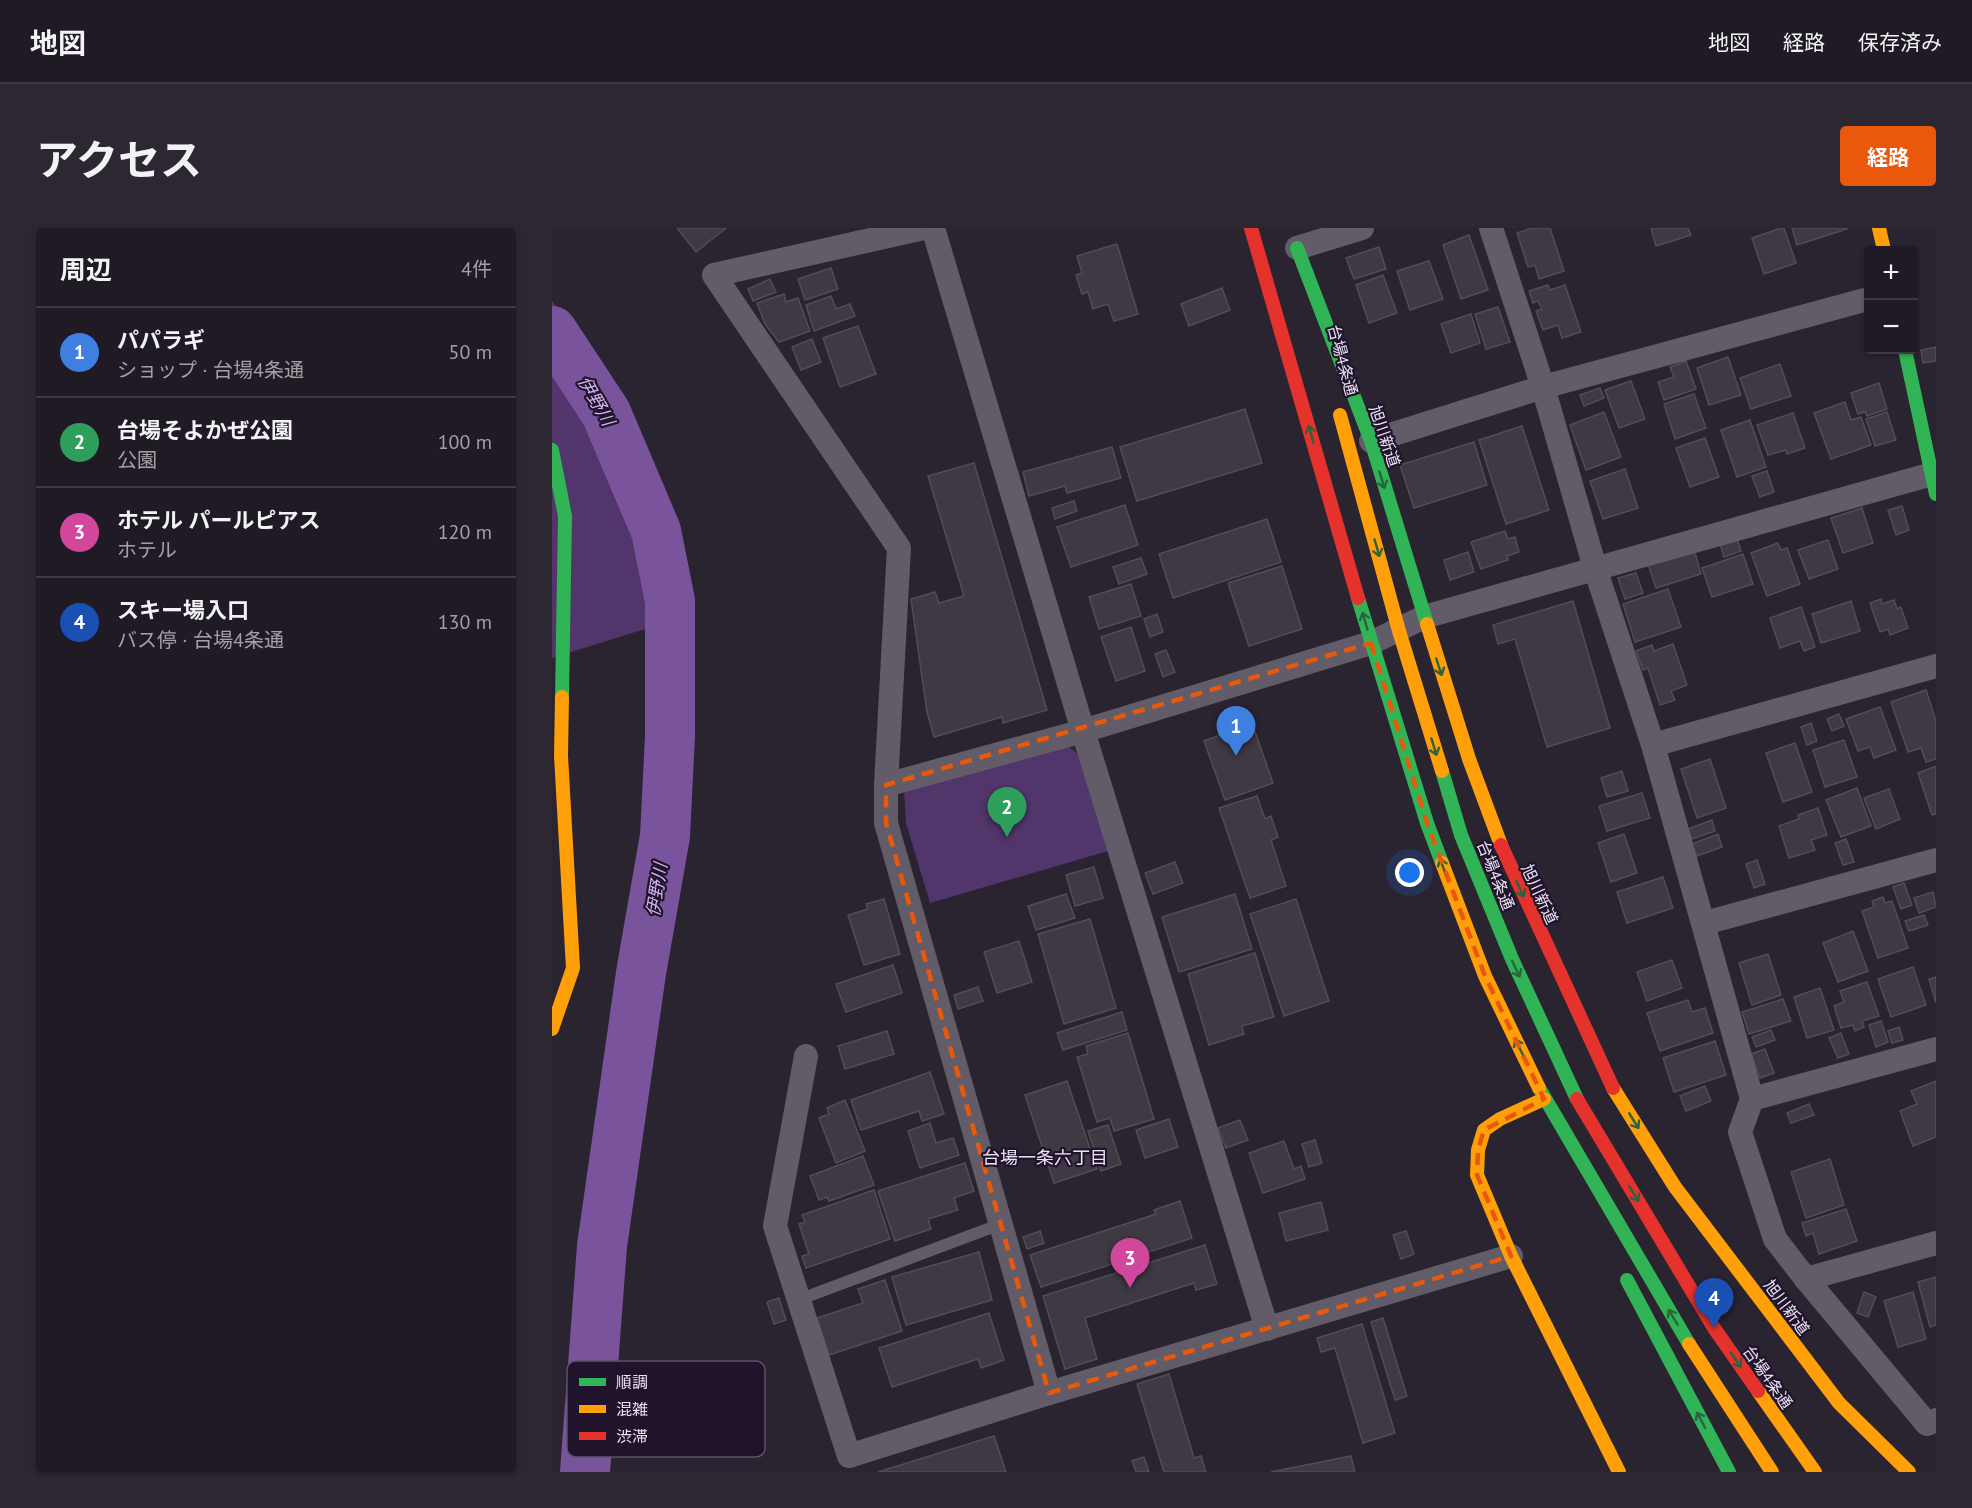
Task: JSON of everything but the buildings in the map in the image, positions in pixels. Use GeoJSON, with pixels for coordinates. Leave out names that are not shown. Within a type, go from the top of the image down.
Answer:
{"type":"FeatureCollection","features":[{"type":"Feature","properties":{"kind":"main road"},"geometry":{"type":"LineString","coordinates":[[1251,228],[1371,643],[1427,823],[1480,966],[1544,1099],[1688,1342],[1773,1472]]}},
{"type":"Feature","properties":{"kind":"main road"},"geometry":{"type":"LineString","coordinates":[[1880,228],[1883,246]]}},
{"type":"Feature","properties":{"kind":"main road","name":"台場4条通"},"geometry":{"type":"LineString","coordinates":[[1295,243],[1329,370]]}},
{"type":"Feature","properties":{"kind":"main road","name":"旭川新道"},"geometry":{"type":"LineString","coordinates":[[1295,243],[1371,441],[1469,759],[1506,860],[1602,1086],[1675,1188],[1839,1403],[1909,1472]]}},
{"type":"Feature","properties":{"kind":"main road"},"geometry":{"type":"LineString","coordinates":[[1906,354],[1934,484]]}},
{"type":"Feature","properties":{"kind":"main road","name":"台場4条通"},"geometry":{"type":"LineString","coordinates":[[1337,404],[1399,631],[1461,835],[1512,959],[1572,1090],[1714,1328],[1815,1472]]}},
{"type":"Feature","properties":{"kind":"main road"},"geometry":{"type":"LineString","coordinates":[[552,450],[565,516],[561,756],[573,968],[552,1029]]}},
{"type":"Feature","properties":{"kind":"main road"},"geometry":{"type":"LineString","coordinates":[[1602,1086],[1572,1090],[1544,1099],[1500,1119],[1484,1130],[1479,1150],[1477,1175],[1511,1257],[1619,1472]]}},
{"type":"Feature","properties":{"kind":"main road"},"geometry":{"type":"LineString","coordinates":[[1544,1099],[1562,1155]]}},
{"type":"Feature","properties":{"kind":"main road"},"geometry":{"type":"LineString","coordinates":[[1622,1269],[1729,1472]]}},
{"type":"Feature","properties":{"kind":"street"},"geometry":{"type":"LineString","coordinates":[[924,228],[714,275],[898,548],[886,824],[1049,1393]]}},
{"type":"Feature","properties":{"kind":"street"},"geometry":{"type":"LineString","coordinates":[[933,228],[1083,731],[1267,1329]]}},
{"type":"Feature","properties":{"kind":"street"},"geometry":{"type":"LineString","coordinates":[[1295,243],[1362,228]]}},
{"type":"Feature","properties":{"kind":"street"},"geometry":{"type":"LineString","coordinates":[[1491,228],[1543,387],[1595,568],[1653,745],[1705,923],[1752,1098],[1740,1132],[1775,1239],[1927,1424],[1936,1420]]}},
{"type":"Feature","properties":{"kind":"street"},"geometry":{"type":"LineString","coordinates":[[1371,441],[1543,387],[1865,300]]}},
{"type":"Feature","properties":{"kind":"street"},"geometry":{"type":"LineString","coordinates":[[886,785],[1083,731],[1371,643],[1424,617],[1595,568],[1934,484]]}},
{"type":"Feature","properties":{"kind":"street"},"geometry":{"type":"LineString","coordinates":[[1653,745],[1936,666]]}},
{"type":"Feature","properties":{"kind":"street"},"geometry":{"type":"LineString","coordinates":[[1705,923],[1936,860]]}},
{"type":"Feature","properties":{"kind":"street"},"geometry":{"type":"LineString","coordinates":[[1752,1098],[1936,1050]]}},
{"type":"Feature","properties":{"kind":"street"},"geometry":{"type":"LineString","coordinates":[[806,1056],[775,1226],[849,1456],[1049,1393],[1511,1257]]}},
{"type":"Feature","properties":{"kind":"street"},"geometry":{"type":"LineString","coordinates":[[1806,1279],[1936,1243]]}},
{"type":"Feature","properties":{"kind":"lane"},"geometry":{"type":"LineString","coordinates":[[798,1300],[1001,1224]]}},
{"type":"Feature","properties":{"kind":"highlighted area"},"geometry":{"type":"Polygon","coordinates":[[[1371,643],[1427,823],[1485,976],[1544,1099],[1484,1130],[1478,1150],[1477,1175],[1511,1256],[1049,1393],[886,823],[886,785],[1371,643]]]}},
{"type":"Feature","properties":{"kind":"shaded area"},"geometry":{"type":"Polygon","coordinates":[[[552,301],[594,357],[671,539],[677,619],[552,658],[552,301]]]}},
{"type":"Feature","properties":{"kind":"shaded area"},"geometry":{"type":"Polygon","coordinates":[[[1067,745],[1079,755],[1108,851],[930,903],[906,823],[904,792],[1067,745]]]}},
{"type":"Feature","properties":{"kind":"waterway","name":"伊野川"},"geometry":{"type":"LineString","coordinates":[[552,331],[606,413],[656,531],[670,601],[670,736],[665,836],[641,973],[602,1246],[593,1361]]}},
{"type":"Feature","properties":{"kind":"waterway","name":"伊野川"},"geometry":{"type":"LineString","coordinates":[[585,1472],[586,1457]]}},
{"type":"Feature","properties":{"kind":"traffic: fast"},"geometry":{"type":"LineString","coordinates":[[1297,248],[1371,441],[1427,624]]}},
{"type":"Feature","properties":{"kind":"traffic: fast"},"geometry":{"type":"LineString","coordinates":[[1906,354],[1936,494]]}},
{"type":"Feature","properties":{"kind":"traffic: fast"},"geometry":{"type":"LineString","coordinates":[[552,450],[565,516],[562,697]]}},
{"type":"Feature","properties":{"kind":"traffic: fast"},"geometry":{"type":"LineString","coordinates":[[1358,598],[1427,823],[1442,863]]}},
{"type":"Feature","properties":{"kind":"traffic: fast"},"geometry":{"type":"LineString","coordinates":[[1442,771],[1461,835],[1512,959],[1577,1099]]}},
{"type":"Feature","properties":{"kind":"traffic: fast"},"geometry":{"type":"LineString","coordinates":[[1539,1088],[1689,1344]]}},
{"type":"Feature","properties":{"kind":"traffic: fast"},"geometry":{"type":"LineString","coordinates":[[1627,1280],[1729,1472]]}},
{"type":"Feature","properties":{"kind":"traffic: slow"},"geometry":{"type":"LineString","coordinates":[[1879,228],[1883,246]]}},
{"type":"Feature","properties":{"kind":"traffic: slow"},"geometry":{"type":"LineString","coordinates":[[1340,415],[1399,631],[1442,771]]}},
{"type":"Feature","properties":{"kind":"traffic: slow"},"geometry":{"type":"LineString","coordinates":[[1427,624],[1469,759],[1501,845]]}},
{"type":"Feature","properties":{"kind":"traffic: slow"},"geometry":{"type":"LineString","coordinates":[[552,1029],[573,968],[561,756],[562,697]]}},
{"type":"Feature","properties":{"kind":"traffic: slow"},"geometry":{"type":"LineString","coordinates":[[1442,863],[1485,976],[1539,1088]]}},
{"type":"Feature","properties":{"kind":"traffic: slow"},"geometry":{"type":"LineString","coordinates":[[1613,1088],[1675,1187],[1839,1403],[1909,1472]]}},
{"type":"Feature","properties":{"kind":"traffic: slow"},"geometry":{"type":"LineString","coordinates":[[1544,1099],[1500,1119],[1484,1130],[1478,1150],[1477,1175],[1511,1256],[1619,1472]]}},
{"type":"Feature","properties":{"kind":"traffic: slow"},"geometry":{"type":"LineString","coordinates":[[1689,1344],[1772,1472]]}},
{"type":"Feature","properties":{"kind":"traffic: slow"},"geometry":{"type":"LineString","coordinates":[[1758,1391],[1815,1472]]}},
{"type":"Feature","properties":{"kind":"traffic: jam"},"geometry":{"type":"LineString","coordinates":[[1251,228],[1358,598]]}},
{"type":"Feature","properties":{"kind":"traffic: jam"},"geometry":{"type":"LineString","coordinates":[[1501,845],[1613,1088]]}},
{"type":"Feature","properties":{"kind":"traffic: jam"},"geometry":{"type":"LineString","coordinates":[[1577,1099],[1714,1328],[1758,1391]]}},
{"type":"Feature","properties":{"kind":"place","name":"パパラギ"},"geometry":{"type":"Point","coordinates":[1236,756]}},
{"type":"Feature","properties":{"kind":"place","name":"台場そよかぜ公園"},"geometry":{"type":"Point","coordinates":[1007,837]}},
{"type":"Feature","properties":{"kind":"place","name":"ホテル パールピアス"},"geometry":{"type":"Point","coordinates":[1130,1288]}},
{"type":"Feature","properties":{"kind":"place","name":"スキー場入口"},"geometry":{"type":"Point","coordinates":[1714,1328]}},
{"type":"Feature","properties":{"kind":"district","name":"台場一条六丁目"},"geometry":{"type":"Point","coordinates":[1045,1158]}}]}
